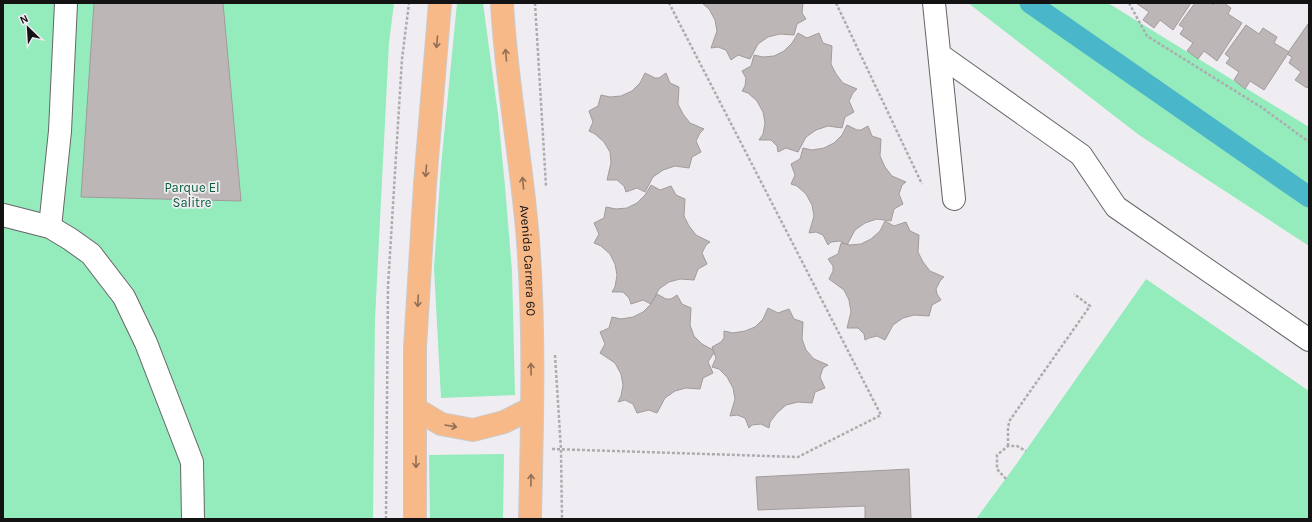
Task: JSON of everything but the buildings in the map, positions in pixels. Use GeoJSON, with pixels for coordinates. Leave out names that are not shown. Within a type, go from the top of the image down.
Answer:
{"type":"FeatureCollection","features":[{"type":"Feature","properties":{"kind":"main road"},"geometry":{"type":"LineString","coordinates":[[415,519],[415,348],[420,258],[440,3]]}},
{"type":"Feature","properties":{"kind":"main road","name":"Avenida Carrera 60"},"geometry":{"type":"LineString","coordinates":[[502,3],[508,80],[518,136],[528,241],[532,408],[530,519]]}},
{"type":"Feature","properties":{"kind":"main road"},"geometry":{"type":"LineString","coordinates":[[416,409],[441,424],[473,430],[504,422],[532,408]]}},
{"type":"Feature","properties":{"kind":"lane"},"geometry":{"type":"LineString","coordinates":[[50,227],[60,130],[66,3]]}},
{"type":"Feature","properties":{"kind":"lane"},"geometry":{"type":"LineString","coordinates":[[934,3],[954,199]]}},
{"type":"Feature","properties":{"kind":"lane"},"geometry":{"type":"LineString","coordinates":[[940,55],[1081,155],[1116,207],[1309,340]]}},
{"type":"Feature","properties":{"kind":"lane"},"geometry":{"type":"LineString","coordinates":[[3,215],[50,227],[70,239],[91,254],[124,297],[146,343],[192,462],[193,519]]}},
{"type":"Feature","properties":{"kind":"path"},"geometry":{"type":"LineString","coordinates":[[386,519],[388,286],[402,59],[408,3]]}},
{"type":"Feature","properties":{"kind":"path"},"geometry":{"type":"LineString","coordinates":[[532,449],[798,457],[881,415],[669,3]]}},
{"type":"Feature","properties":{"kind":"path"},"geometry":{"type":"LineString","coordinates":[[836,3],[922,184]]}},
{"type":"Feature","properties":{"kind":"path"},"geometry":{"type":"LineString","coordinates":[[1129,3],[1147,36],[1261,107],[1309,142]]}},
{"type":"Feature","properties":{"kind":"path"},"geometry":{"type":"LineString","coordinates":[[1008,446],[1010,420],[1090,306],[1074,294]]}},
{"type":"Feature","properties":{"kind":"path"},"geometry":{"type":"LineString","coordinates":[[1006,479],[996,469],[997,455],[1008,446],[1017,446],[1026,451]]}},
{"type":"Feature","properties":{"kind":"green space","name":"Parque El Salitre"},"geometry":{"type":"Polygon","coordinates":[[[3,3],[394,3],[389,43],[375,319],[373,519],[3,519],[3,3]]]}},
{"type":"Feature","properties":{"kind":"green space"},"geometry":{"type":"Polygon","coordinates":[[[457,3],[483,3],[498,114],[512,271],[515,395],[441,398],[434,268],[441,166],[457,3]]]}},
{"type":"Feature","properties":{"kind":"green space"},"geometry":{"type":"Polygon","coordinates":[[[968,3],[1108,3],[1309,127],[1309,246],[1139,135],[968,3]]]}},
{"type":"Feature","properties":{"kind":"green space"},"geometry":{"type":"Polygon","coordinates":[[[1146,279],[1309,391],[1309,519],[976,519],[1015,466],[1146,279]]]}},
{"type":"Feature","properties":{"kind":"green space"},"geometry":{"type":"Polygon","coordinates":[[[504,454],[503,519],[430,519],[429,455],[504,454]]]}},
{"type":"Feature","properties":{"kind":"waterway"},"geometry":{"type":"LineString","coordinates":[[1030,3],[1309,197]]}}]}
